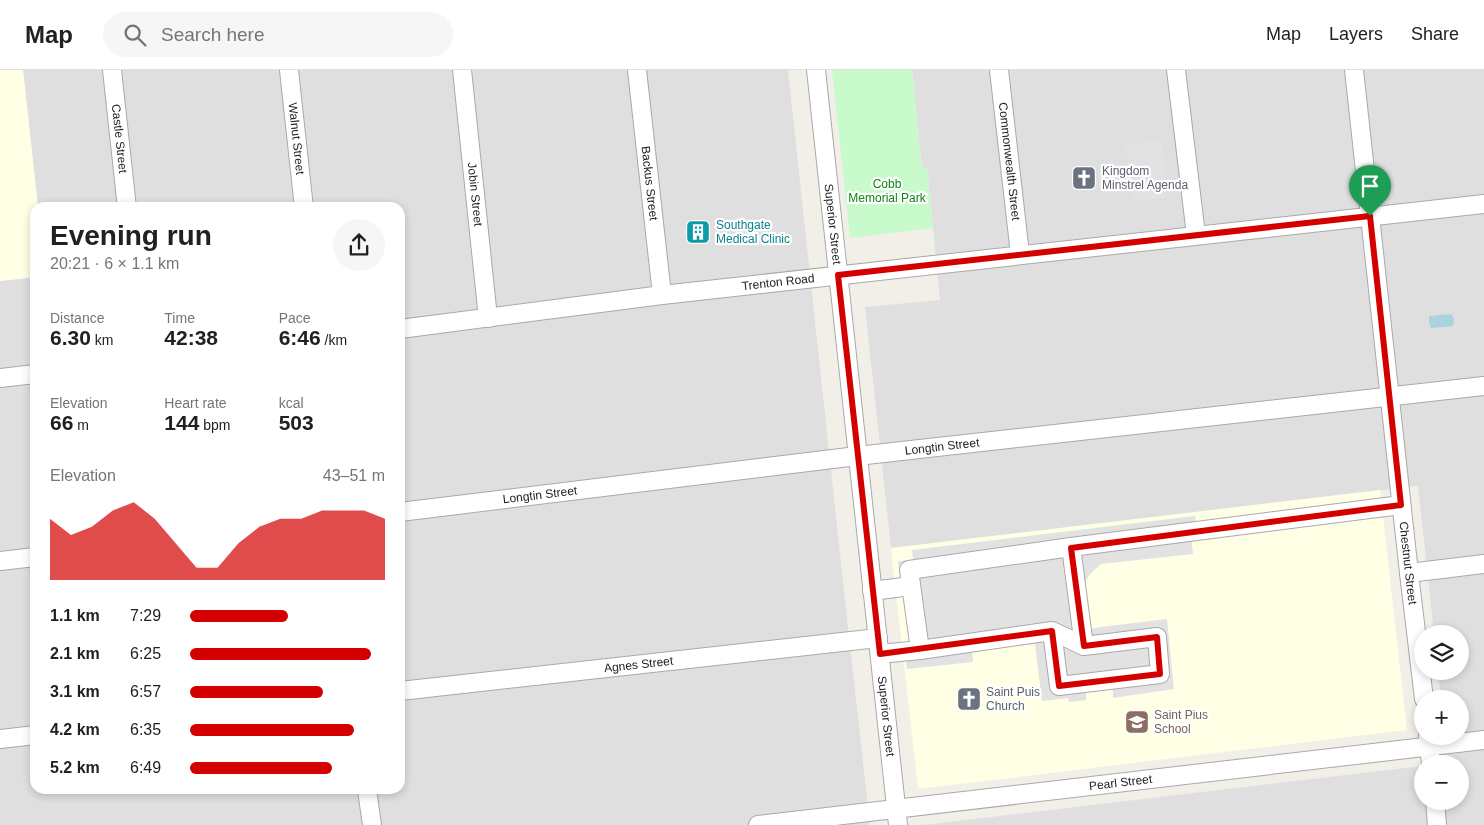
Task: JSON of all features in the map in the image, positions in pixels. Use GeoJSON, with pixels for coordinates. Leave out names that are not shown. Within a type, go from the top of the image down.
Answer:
{"type":"FeatureCollection","features":[{"type":"Feature","properties":{"kind":"street","name":"Castle Street"},"geometry":{"type":"LineString","coordinates":[[112,70],[126,202]]}},
{"type":"Feature","properties":{"kind":"street","name":"Walnut Street"},"geometry":{"type":"LineString","coordinates":[[289,70],[303,202]]}},
{"type":"Feature","properties":{"kind":"street","name":"Jobin Street"},"geometry":{"type":"LineString","coordinates":[[462,70],[488,318]]}},
{"type":"Feature","properties":{"kind":"street","name":"Backus Street"},"geometry":{"type":"LineString","coordinates":[[637,70],[662,295]]}},
{"type":"Feature","properties":{"kind":"street","name":"Superior Street"},"geometry":{"type":"LineString","coordinates":[[816,70],[897,817]]}},
{"type":"Feature","properties":{"kind":"street","name":"Commonwealth Street"},"geometry":{"type":"LineString","coordinates":[[999,70],[1020,254]]}},
{"type":"Feature","properties":{"kind":"street"},"geometry":{"type":"LineString","coordinates":[[1176,70],[1196,235]]}},
{"type":"Feature","properties":{"kind":"street","name":"Chestnut Street"},"geometry":{"type":"LineString","coordinates":[[1354,70],[1408,573],[1423,690]]}},
{"type":"Feature","properties":{"kind":"street","name":"Trenton Road"},"geometry":{"type":"LineString","coordinates":[[405,328],[662,295],[1484,204]]}},
{"type":"Feature","properties":{"kind":"street"},"geometry":{"type":"LineString","coordinates":[[0,378],[30,375]]}},
{"type":"Feature","properties":{"kind":"street","name":"Longtin Street"},"geometry":{"type":"LineString","coordinates":[[405,511],[857,456],[1484,386]]}},
{"type":"Feature","properties":{"kind":"street"},"geometry":{"type":"LineString","coordinates":[[920,650],[909,570],[1401,505]]}},
{"type":"Feature","properties":{"kind":"street"},"geometry":{"type":"LineString","coordinates":[[1071,548],[1084,646]]}},
{"type":"Feature","properties":{"kind":"street"},"geometry":{"type":"LineString","coordinates":[[0,561],[30,558]]}},
{"type":"Feature","properties":{"kind":"street"},"geometry":{"type":"LineString","coordinates":[[1408,573],[1484,564]]}},
{"type":"Feature","properties":{"kind":"street"},"geometry":{"type":"LineString","coordinates":[[872,591],[911,586]]}},
{"type":"Feature","properties":{"kind":"street"},"geometry":{"type":"LineString","coordinates":[[1052,631],[1084,646],[1157,637],[1160,674],[1059,686],[1052,631]]}},
{"type":"Feature","properties":{"kind":"street","name":"Agnes Street"},"geometry":{"type":"LineString","coordinates":[[405,691],[879,646],[920,650],[1052,631]]}},
{"type":"Feature","properties":{"kind":"street"},"geometry":{"type":"LineString","coordinates":[[0,739],[30,736]]}},
{"type":"Feature","properties":{"kind":"street","name":"Pearl Street"},"geometry":{"type":"LineString","coordinates":[[1469,740],[1484,740]]}},
{"type":"Feature","properties":{"kind":"street","name":"Pearl Street"},"geometry":{"type":"LineString","coordinates":[[758,825],[897,817],[1414,743]]}},
{"type":"Feature","properties":{"kind":"street"},"geometry":{"type":"LineString","coordinates":[[368,794],[372,825]]}},
{"type":"Feature","properties":{"kind":"street"},"geometry":{"type":"LineString","coordinates":[[1436,810],[1437,825]]}},
{"type":"Feature","properties":{"kind":"shaded area"},"geometry":{"type":"Polygon","coordinates":[[[0,70],[23,70],[37,202],[30,202],[30,278],[0,281],[0,70]]]}},
{"type":"Feature","properties":{"kind":"shaded area"},"geometry":{"type":"Polygon","coordinates":[[[23,70],[788,70],[870,825],[0,825],[0,281],[30,278],[30,794],[405,794],[405,202],[37,202],[23,70]]]}},
{"type":"Feature","properties":{"kind":"shaded area"},"geometry":{"type":"Polygon","coordinates":[[[912,70],[1484,70],[1484,825],[923,825],[1414,767],[1414,810],[1469,810],[1469,755],[1447,755],[1446,745],[1469,745],[1469,690],[1440,690],[1439,680],[1469,680],[1469,625],[1433,625],[1418,486],[891,548],[865,307],[940,300],[927,168],[922,168],[912,70]]]}},
{"type":"Feature","properties":{"kind":"shaded area"},"geometry":{"type":"Polygon","coordinates":[[[1162,141],[1168,197],[1133,201],[1126,145],[1162,141]]]}},
{"type":"Feature","properties":{"kind":"shaded area"},"geometry":{"type":"Polygon","coordinates":[[[1380,490],[1407,730],[918,789],[891,548],[1380,490]]]}},
{"type":"Feature","properties":{"kind":"shaded area"},"geometry":{"type":"Polygon","coordinates":[[[1195,516],[1197,534],[1191,535],[1193,554],[1101,564],[1085,582],[1088,630],[1167,619],[1174,689],[1113,698],[1113,688],[1086,691],[1086,700],[1069,702],[1068,698],[1042,701],[1035,644],[972,651],[973,662],[907,669],[903,643],[914,640],[909,597],[902,595],[898,561],[913,560],[912,550],[1195,516]]]}},
{"type":"Feature","properties":{"kind":"green space","name":"Cobb Memorial Park"},"geometry":{"type":"Polygon","coordinates":[[[832,70],[912,70],[922,168],[927,167],[933,228],[850,238],[832,70]]]}},
{"type":"Feature","properties":{"kind":"water"},"geometry":{"type":"Polygon","coordinates":[[[1451,314],[1454,319],[1453,326],[1431,328],[1429,316],[1451,314]]]}},
{"type":"Feature","properties":{"kind":"place","name":"Kingdom Minstrel Agenda"},"geometry":{"type":"Point","coordinates":[1084,178]}},
{"type":"Feature","properties":{"kind":"place","name":"Southgate Medical Clinic"},"geometry":{"type":"Point","coordinates":[698,232]}},
{"type":"Feature","properties":{"kind":"place","name":"Saint Puis Church"},"geometry":{"type":"Point","coordinates":[969,699]}},
{"type":"Feature","properties":{"kind":"place","name":"Saint Pius School"},"geometry":{"type":"Point","coordinates":[1137,722]}},
{"type":"Feature","properties":{"kind":"route"},"geometry":{"type":"LineString","coordinates":[[1370,216],[1401,505],[1071,548],[1084,646],[1157,637],[1160,674],[1059,686],[1052,631],[880,654],[838,275],[1370,216]]}}]}
